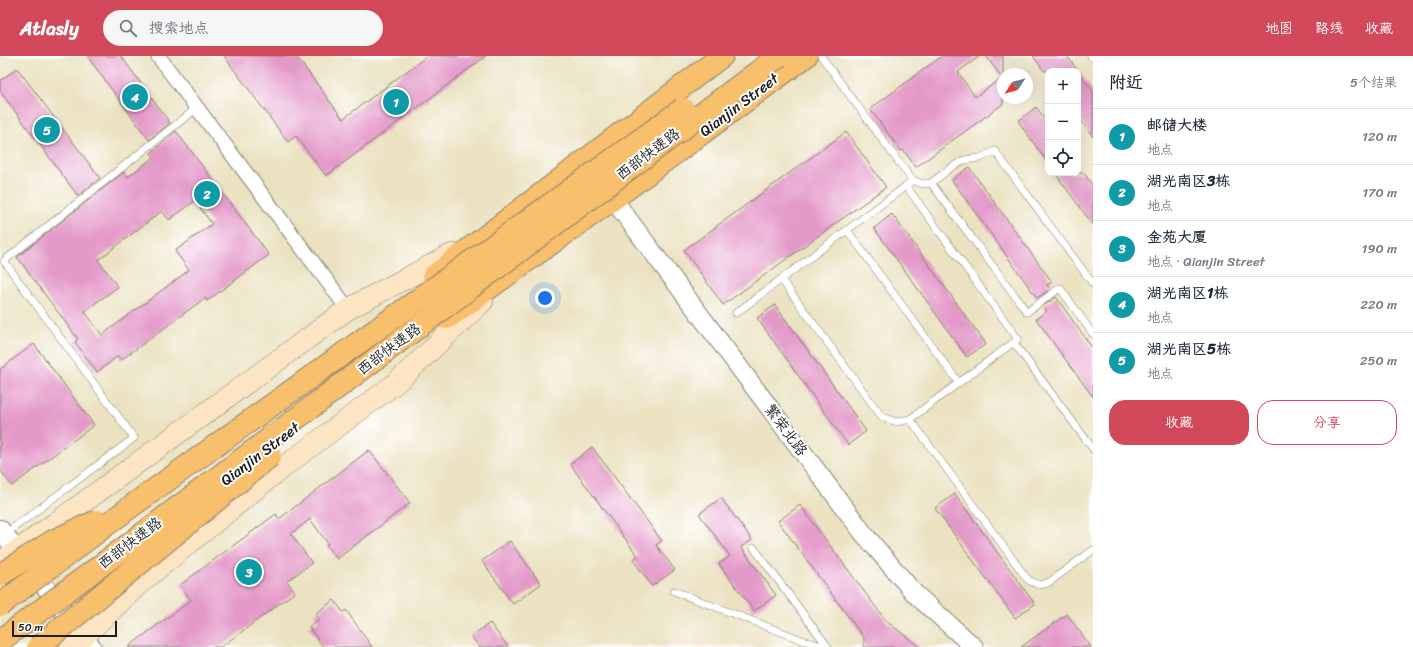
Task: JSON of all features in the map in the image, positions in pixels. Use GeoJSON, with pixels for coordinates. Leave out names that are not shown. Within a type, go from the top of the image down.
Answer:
{"type":"FeatureCollection","features":[{"type":"Feature","properties":{"kind":"main road","name":"西部快速路"},"geometry":{"type":"LineString","coordinates":[[0,605],[133,505],[757,56]]}},
{"type":"Feature","properties":{"kind":"main road","name":"西部快速路"},"geometry":{"type":"LineString","coordinates":[[0,642],[779,56]]}},
{"type":"Feature","properties":{"kind":"main road","name":"Qianjin Street"},"geometry":{"type":"LineString","coordinates":[[7,647],[362,378],[518,268],[806,56]]}},
{"type":"Feature","properties":{"kind":"main road"},"geometry":{"type":"LineString","coordinates":[[0,596],[354,337],[717,58]]}},
{"type":"Feature","properties":{"kind":"main road"},"geometry":{"type":"LineString","coordinates":[[9,557],[348,310],[490,233]]}},
{"type":"Feature","properties":{"kind":"main road","name":"Qianjin Street"},"geometry":{"type":"LineString","coordinates":[[82,643],[139,584],[266,481],[396,382],[518,268]]}},
{"type":"Feature","properties":{"kind":"main road"},"geometry":{"type":"LineString","coordinates":[[38,647],[310,423],[423,323]]}},
{"type":"Feature","properties":{"kind":"main road"},"geometry":{"type":"LineString","coordinates":[[0,575],[53,541],[133,505]]}},
{"type":"Feature","properties":{"kind":"street"},"geometry":{"type":"LineString","coordinates":[[158,56],[348,310]]}},
{"type":"Feature","properties":{"kind":"street","name":"繁荣北路"},"geometry":{"type":"LineString","coordinates":[[613,199],[864,534],[915,594],[974,647]]}},
{"type":"Feature","properties":{"kind":"street"},"geometry":{"type":"LineString","coordinates":[[2,532],[9,557],[33,572],[60,606],[82,643]]}},
{"type":"Feature","properties":{"kind":"lane"},"geometry":{"type":"LineString","coordinates":[[821,56],[912,180],[923,184],[931,182],[965,160],[980,158],[995,151],[1093,284]]}},
{"type":"Feature","properties":{"kind":"lane"},"geometry":{"type":"LineString","coordinates":[[2,532],[134,438],[4,261],[197,108]]}},
{"type":"Feature","properties":{"kind":"lane"},"geometry":{"type":"LineString","coordinates":[[736,313],[912,180]]}},
{"type":"Feature","properties":{"kind":"lane"},"geometry":{"type":"LineString","coordinates":[[931,182],[1027,312],[1060,288],[1093,334]]}},
{"type":"Feature","properties":{"kind":"lane"},"geometry":{"type":"LineString","coordinates":[[781,279],[882,417],[897,422],[910,419],[960,383],[1018,339],[906,186]]}},
{"type":"Feature","properties":{"kind":"lane"},"geometry":{"type":"LineString","coordinates":[[847,230],[960,383]]}},
{"type":"Feature","properties":{"kind":"lane"},"geometry":{"type":"LineString","coordinates":[[1014,342],[1093,449]]}},
{"type":"Feature","properties":{"kind":"lane"},"geometry":{"type":"LineString","coordinates":[[910,419],[1028,580],[1039,586],[1048,583],[1093,550]]}},
{"type":"Feature","properties":{"kind":"lane"},"geometry":{"type":"LineString","coordinates":[[754,548],[827,647]]}},
{"type":"Feature","properties":{"kind":"lane"},"geometry":{"type":"LineString","coordinates":[[674,591],[798,638],[827,647]]}},
{"type":"Feature","properties":{"kind":"building"},"geometry":{"type":"Polygon","coordinates":[[[87,56],[121,56],[170,123],[149,140],[87,56]]]}},
{"type":"Feature","properties":{"kind":"building"},"geometry":{"type":"Polygon","coordinates":[[[224,56],[296,56],[343,119],[427,56],[486,56],[326,176],[296,136],[288,142],[224,56]]]}},
{"type":"Feature","properties":{"kind":"building"},"geometry":{"type":"Polygon","coordinates":[[[942,56],[980,56],[958,72],[975,97],[997,82],[997,104],[1003,104],[916,167],[903,150],[901,151],[870,109],[942,56]]]}},
{"type":"Feature","properties":{"kind":"building"},"geometry":{"type":"Polygon","coordinates":[[[986,56],[1003,56],[1003,68],[997,68],[997,71],[986,56]]]}},
{"type":"Feature","properties":{"kind":"building"},"geometry":{"type":"Polygon","coordinates":[[[1033,56],[1067,56],[1076,68],[1045,68],[1044,71],[1033,56]]]}},
{"type":"Feature","properties":{"kind":"building"},"geometry":{"type":"Polygon","coordinates":[[[17,68],[100,178],[78,196],[0,91],[0,81],[17,68]]]}},
{"type":"Feature","properties":{"kind":"building"},"geometry":{"type":"Polygon","coordinates":[[[1081,75],[1093,91],[1093,137],[1081,120],[1081,75]]]}},
{"type":"Feature","properties":{"kind":"building"},"geometry":{"type":"Polygon","coordinates":[[[1036,107],[1045,119],[1045,159],[1018,121],[1036,107]]]}},
{"type":"Feature","properties":{"kind":"building"},"geometry":{"type":"Polygon","coordinates":[[[176,131],[269,255],[207,301],[205,298],[121,360],[118,356],[97,372],[75,342],[78,339],[17,257],[124,172],[128,177],[154,157],[151,153],[176,131]],[[195,201],[169,220],[162,211],[98,260],[118,287],[85,312],[102,335],[189,270],[175,251],[212,224],[195,201]]]}},
{"type":"Feature","properties":{"kind":"building"},"geometry":{"type":"Polygon","coordinates":[[[846,132],[886,187],[723,305],[684,250],[846,132]]]}},
{"type":"Feature","properties":{"kind":"building"},"geometry":{"type":"Polygon","coordinates":[[[969,167],[1052,282],[1047,285],[1050,289],[1037,298],[952,180],[969,167]]]}},
{"type":"Feature","properties":{"kind":"building"},"geometry":{"type":"Polygon","coordinates":[[[1081,173],[1084,173],[1093,186],[1093,225],[1057,176],[1081,176],[1081,173]]]}},
{"type":"Feature","properties":{"kind":"building"},"geometry":{"type":"Polygon","coordinates":[[[892,214],[986,344],[967,357],[874,228],[892,214]]]}},
{"type":"Feature","properties":{"kind":"building"},"geometry":{"type":"Polygon","coordinates":[[[1056,297],[1093,349],[1093,397],[1036,319],[1047,311],[1043,306],[1056,297]]]}},
{"type":"Feature","properties":{"kind":"building"},"geometry":{"type":"Polygon","coordinates":[[[775,305],[866,431],[848,445],[757,318],[775,305]]]}},
{"type":"Feature","properties":{"kind":"building"},"geometry":{"type":"Polygon","coordinates":[[[34,344],[94,425],[12,486],[0,470],[0,369],[34,344]]]}},
{"type":"Feature","properties":{"kind":"building"},"geometry":{"type":"Polygon","coordinates":[[[592,447],[662,541],[656,545],[675,570],[652,586],[633,560],[638,556],[570,464],[592,447]]]}},
{"type":"Feature","properties":{"kind":"building"},"geometry":{"type":"Polygon","coordinates":[[[369,450],[410,503],[337,559],[326,545],[328,544],[310,519],[291,534],[312,563],[287,581],[295,592],[221,647],[128,647],[191,600],[180,585],[276,514],[279,519],[369,450]]]}},
{"type":"Feature","properties":{"kind":"building"},"geometry":{"type":"Polygon","coordinates":[[[955,494],[1035,604],[1015,618],[935,508],[955,494]]]}},
{"type":"Feature","properties":{"kind":"building"},"geometry":{"type":"Polygon","coordinates":[[[721,498],[752,540],[741,547],[776,595],[754,611],[719,564],[730,556],[699,514],[721,498]]]}},
{"type":"Feature","properties":{"kind":"building"},"geometry":{"type":"Polygon","coordinates":[[[800,505],[886,621],[920,647],[864,647],[864,638],[778,521],[800,505]]]}},
{"type":"Feature","properties":{"kind":"building"},"geometry":{"type":"Polygon","coordinates":[[[510,541],[541,584],[513,604],[482,561],[510,541]]]}},
{"type":"Feature","properties":{"kind":"building"},"geometry":{"type":"Polygon","coordinates":[[[334,600],[343,612],[346,610],[372,647],[323,647],[309,627],[320,620],[315,614],[334,600]]]}},
{"type":"Feature","properties":{"kind":"building"},"geometry":{"type":"Polygon","coordinates":[[[1067,614],[1091,647],[1021,647],[1067,614]]]}},
{"type":"Feature","properties":{"kind":"building"},"geometry":{"type":"Polygon","coordinates":[[[490,623],[508,647],[479,647],[471,636],[490,623]]]}},
{"type":"Feature","properties":{"kind":"place","name":"湖光南区1栋"},"geometry":{"type":"Point","coordinates":[135,97]}},
{"type":"Feature","properties":{"kind":"place","name":"邮储大楼"},"geometry":{"type":"Point","coordinates":[396,102]}},
{"type":"Feature","properties":{"kind":"place","name":"湖光南区5栋"},"geometry":{"type":"Point","coordinates":[47,130]}},
{"type":"Feature","properties":{"kind":"place","name":"湖光南区3栋"},"geometry":{"type":"Point","coordinates":[207,194]}},
{"type":"Feature","properties":{"kind":"place","name":"金苑大厦"},"geometry":{"type":"Point","coordinates":[249,572]}}]}
